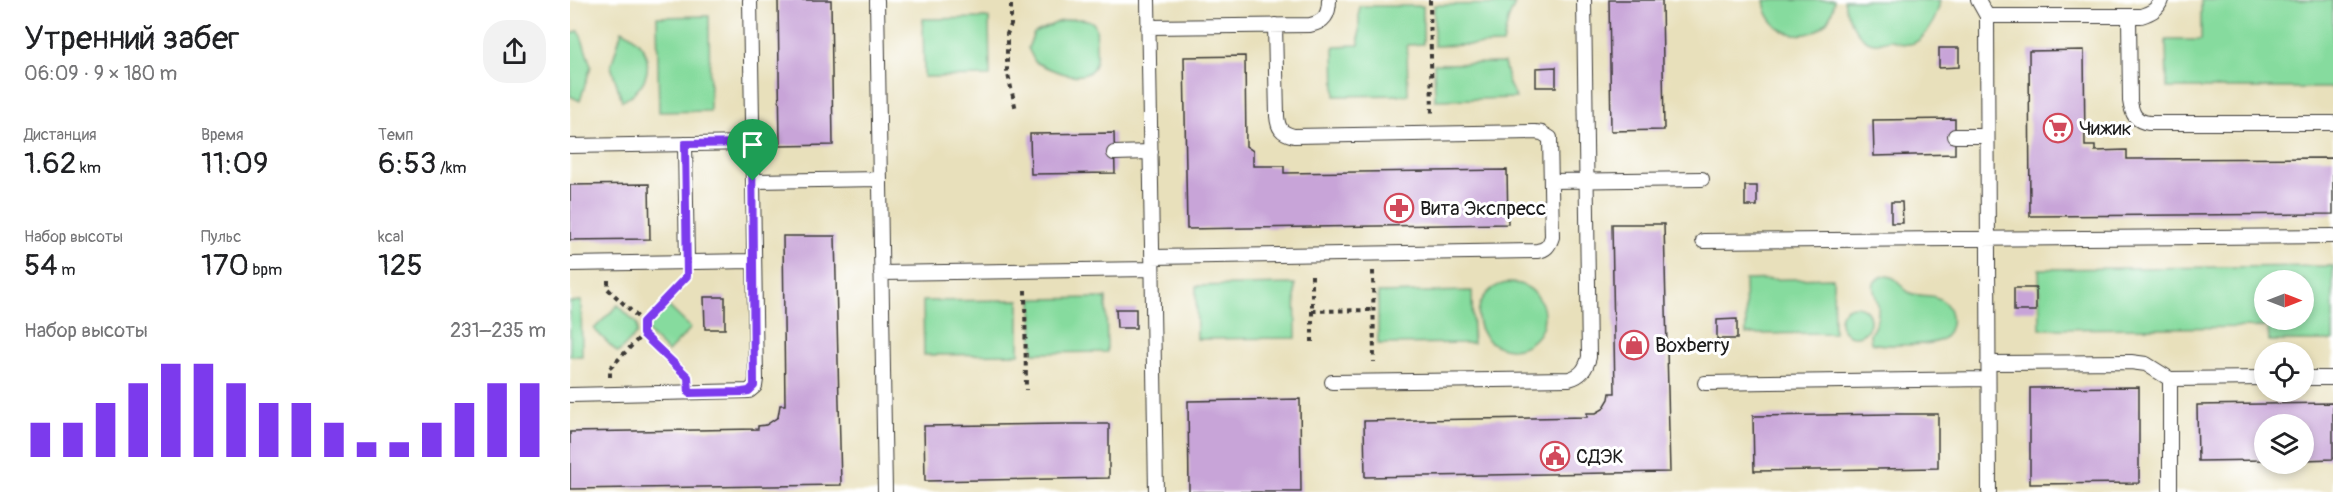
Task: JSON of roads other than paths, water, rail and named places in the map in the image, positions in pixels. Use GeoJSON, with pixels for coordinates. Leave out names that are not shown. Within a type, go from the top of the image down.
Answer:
{"type":"FeatureCollection","features":[{"type":"Feature","properties":{"kind":"lane"},"geometry":{"type":"LineString","coordinates":[[570,395],[742,392],[749,391],[754,386],[750,0]]}},
{"type":"Feature","properties":{"kind":"lane"},"geometry":{"type":"LineString","coordinates":[[877,0],[885,492]]}},
{"type":"Feature","properties":{"kind":"lane"},"geometry":{"type":"LineString","coordinates":[[1148,0],[1156,492]]}},
{"type":"Feature","properties":{"kind":"lane"},"geometry":{"type":"LineString","coordinates":[[1148,27],[1320,23],[1328,14],[1329,0]]}},
{"type":"Feature","properties":{"kind":"lane"},"geometry":{"type":"LineString","coordinates":[[1332,382],[1558,379],[1578,376],[1586,367],[1589,357],[1584,0]]}},
{"type":"Feature","properties":{"kind":"lane"},"geometry":{"type":"LineString","coordinates":[[1978,0],[1987,16],[1989,492]]}},
{"type":"Feature","properties":{"kind":"lane"},"geometry":{"type":"LineString","coordinates":[[1987,16],[2141,16],[2153,12],[2161,0]]}},
{"type":"Feature","properties":{"kind":"lane"},"geometry":{"type":"LineString","coordinates":[[2129,16],[2130,101],[2132,114],[2139,122],[2333,123]]}},
{"type":"Feature","properties":{"kind":"lane"},"geometry":{"type":"LineString","coordinates":[[881,273],[1024,271],[1152,263],[1537,251],[1544,250],[1550,244],[1552,237],[1550,138],[1542,133],[1294,136],[1285,134],[1278,126],[1277,116],[1275,25]]}},
{"type":"Feature","properties":{"kind":"lane"},"geometry":{"type":"LineString","coordinates":[[1955,136],[1988,136]]}},
{"type":"Feature","properties":{"kind":"lane"},"geometry":{"type":"LineString","coordinates":[[570,146],[752,143]]}},
{"type":"Feature","properties":{"kind":"lane"},"geometry":{"type":"LineString","coordinates":[[685,144],[687,262]]}},
{"type":"Feature","properties":{"kind":"lane"},"geometry":{"type":"LineString","coordinates":[[1114,153],[1150,152]]}},
{"type":"Feature","properties":{"kind":"lane"},"geometry":{"type":"LineString","coordinates":[[753,181],[880,179]]}},
{"type":"Feature","properties":{"kind":"lane"},"geometry":{"type":"LineString","coordinates":[[1552,182],[1702,179]]}},
{"type":"Feature","properties":{"kind":"lane"},"geometry":{"type":"LineString","coordinates":[[1703,242],[2333,236]]}},
{"type":"Feature","properties":{"kind":"lane"},"geometry":{"type":"LineString","coordinates":[[570,264],[754,261]]}},
{"type":"Feature","properties":{"kind":"lane"},"geometry":{"type":"LineString","coordinates":[[1988,363],[2131,362],[2146,364],[2170,378],[2254,378]]}},
{"type":"Feature","properties":{"kind":"lane"},"geometry":{"type":"LineString","coordinates":[[1705,383],[1988,378]]}},
{"type":"Feature","properties":{"kind":"lane"},"geometry":{"type":"LineString","coordinates":[[2170,378],[2170,492]]}},
{"type":"Feature","properties":{"kind":"lane"},"geometry":{"type":"LineString","coordinates":[[2314,378],[2333,378]]}},
{"type":"Feature","properties":{"kind":"place","name":"Чижик"},"geometry":{"type":"Point","coordinates":[2058,128]}},
{"type":"Feature","properties":{"kind":"place","name":"Вита Экспресс"},"geometry":{"type":"Point","coordinates":[1399,208]}},
{"type":"Feature","properties":{"kind":"place","name":"Boxberry"},"geometry":{"type":"Point","coordinates":[1634,345]}},
{"type":"Feature","properties":{"kind":"place","name":"СДЭК"},"geometry":{"type":"Point","coordinates":[1555,456]}}]}
